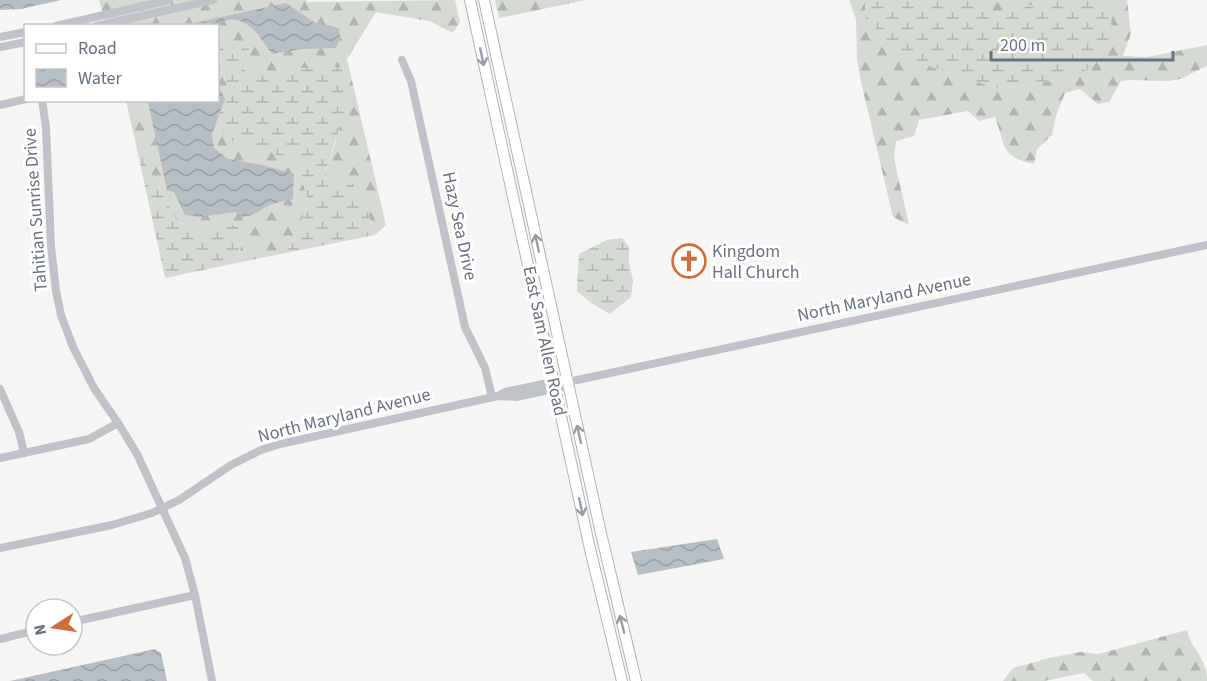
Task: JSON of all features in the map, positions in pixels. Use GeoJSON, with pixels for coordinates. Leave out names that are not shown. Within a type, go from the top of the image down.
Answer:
{"type":"FeatureCollection","features":[{"type":"Feature","properties":{"kind":"main road","name":"East Sam Allen Road"},"geometry":{"type":"LineString","coordinates":[[470,0],[554,385],[622,681]]}},
{"type":"Feature","properties":{"kind":"main road","name":"East Sam Allen Road"},"geometry":{"type":"LineString","coordinates":[[484,0],[636,681]]}},
{"type":"Feature","properties":{"kind":"street"},"geometry":{"type":"LineString","coordinates":[[65,24],[169,0]]}},
{"type":"Feature","properties":{"kind":"street"},"geometry":{"type":"LineString","coordinates":[[105,24],[213,0]]}},
{"type":"Feature","properties":{"kind":"street"},"geometry":{"type":"LineString","coordinates":[[0,37],[24,32]]}},
{"type":"Feature","properties":{"kind":"street"},"geometry":{"type":"LineString","coordinates":[[0,47],[24,42]]}},
{"type":"Feature","properties":{"kind":"street","name":"Hazy Sea Drive"},"geometry":{"type":"LineString","coordinates":[[402,60],[411,81],[465,327],[485,368],[495,397]]}},
{"type":"Feature","properties":{"kind":"street"},"geometry":{"type":"LineString","coordinates":[[0,105],[24,99]]}},
{"type":"Feature","properties":{"kind":"street","name":"Tahitian Sunrise Drive"},"geometry":{"type":"LineString","coordinates":[[42,102],[46,128],[51,246],[61,315],[73,347],[94,388],[137,454],[185,558],[212,681]]}},
{"type":"Feature","properties":{"kind":"street","name":"North Maryland Avenue"},"geometry":{"type":"LineString","coordinates":[[0,548],[133,520],[179,500],[231,465],[261,450],[280,444],[495,397],[516,397],[554,385],[1207,245]]}},
{"type":"Feature","properties":{"kind":"street"},"geometry":{"type":"LineString","coordinates":[[0,389],[24,453]]}},
{"type":"Feature","properties":{"kind":"street"},"geometry":{"type":"LineString","coordinates":[[0,458],[89,439],[118,423]]}},
{"type":"Feature","properties":{"kind":"street"},"geometry":{"type":"LineString","coordinates":[[84,619],[195,596]]}},
{"type":"Feature","properties":{"kind":"street"},"geometry":{"type":"LineString","coordinates":[[0,639],[24,633]]}},
{"type":"Feature","properties":{"kind":"green space"},"geometry":{"type":"Polygon","coordinates":[[[99,0],[306,0],[307,2],[455,0],[460,22],[453,33],[429,21],[376,12],[347,59],[386,225],[375,235],[367,210],[324,176],[336,141],[301,68],[260,77],[245,72],[248,49],[219,35],[219,24],[106,24],[99,0]]]}},
{"type":"Feature","properties":{"kind":"green space"},"geometry":{"type":"Polygon","coordinates":[[[495,0],[586,0],[499,18],[495,0]]]}},
{"type":"Feature","properties":{"kind":"green space"},"geometry":{"type":"Polygon","coordinates":[[[849,0],[865,0],[865,17],[932,67],[996,88],[1052,81],[1069,75],[1111,14],[1106,0],[1127,0],[1131,33],[1123,56],[1147,57],[1207,45],[1207,66],[1183,78],[1173,80],[1121,81],[1109,102],[1098,104],[1080,89],[1065,93],[1052,135],[1037,149],[1034,164],[1010,154],[1003,143],[995,117],[979,121],[968,111],[919,120],[914,136],[896,141],[894,158],[909,225],[893,217],[861,82],[857,59],[856,19],[849,0]]]}},
{"type":"Feature","properties":{"kind":"green space"},"geometry":{"type":"Polygon","coordinates":[[[865,0],[977,0],[1000,15],[1040,0],[1106,0],[1111,14],[1112,43],[1087,70],[1052,81],[996,88],[932,67],[899,53],[865,17],[865,0]]]}},
{"type":"Feature","properties":{"kind":"green space"},"geometry":{"type":"Polygon","coordinates":[[[977,0],[1040,0],[1000,15],[977,0]]]}},
{"type":"Feature","properties":{"kind":"green space"},"geometry":{"type":"Polygon","coordinates":[[[219,35],[249,49],[245,71],[260,76],[301,68],[342,67],[347,104],[324,176],[353,184],[367,210],[375,235],[286,253],[298,231],[308,201],[297,161],[224,138],[215,108],[227,86],[219,53],[219,35]]]}},
{"type":"Feature","properties":{"kind":"green space"},"geometry":{"type":"Polygon","coordinates":[[[219,53],[227,86],[219,101],[219,53]]]}},
{"type":"Feature","properties":{"kind":"green space"},"geometry":{"type":"Polygon","coordinates":[[[126,102],[218,102],[215,108],[273,152],[297,161],[308,201],[298,231],[286,253],[237,263],[243,237],[199,234],[177,221],[136,145],[126,102]]]}},
{"type":"Feature","properties":{"kind":"green space"},"geometry":{"type":"Polygon","coordinates":[[[136,145],[177,221],[199,234],[236,224],[243,237],[237,263],[165,278],[136,145]]]}},
{"type":"Feature","properties":{"kind":"green space"},"geometry":{"type":"Polygon","coordinates":[[[622,238],[629,246],[633,281],[631,297],[610,314],[591,303],[577,291],[579,254],[607,240],[622,238]]]}},
{"type":"Feature","properties":{"kind":"green space"},"geometry":{"type":"Polygon","coordinates":[[[1187,630],[1202,660],[1207,681],[1093,681],[1084,673],[1044,681],[1003,681],[1013,668],[1049,658],[1080,652],[1098,654],[1187,630]]]}},
{"type":"Feature","properties":{"kind":"water"},"geometry":{"type":"Polygon","coordinates":[[[0,0],[61,0],[21,9],[0,10],[0,0]]]}},
{"type":"Feature","properties":{"kind":"water"},"geometry":{"type":"Polygon","coordinates":[[[286,3],[314,22],[339,28],[340,38],[336,48],[302,49],[272,54],[255,31],[241,21],[233,19],[216,24],[190,24],[286,3]]]}},
{"type":"Feature","properties":{"kind":"water"},"geometry":{"type":"Polygon","coordinates":[[[219,87],[225,99],[212,134],[214,148],[228,159],[294,174],[293,199],[272,204],[252,215],[243,217],[236,212],[199,217],[185,215],[174,192],[167,190],[148,102],[219,102],[219,87]]]}},
{"type":"Feature","properties":{"kind":"water"},"geometry":{"type":"Polygon","coordinates":[[[717,539],[724,559],[638,575],[631,552],[717,539]]]}},
{"type":"Feature","properties":{"kind":"water"},"geometry":{"type":"Polygon","coordinates":[[[155,649],[161,653],[167,681],[10,681],[155,649]]]}},
{"type":"Feature","properties":{"kind":"place","name":"Kingdom Hall Church"},"geometry":{"type":"Point","coordinates":[689,261]}}]}
